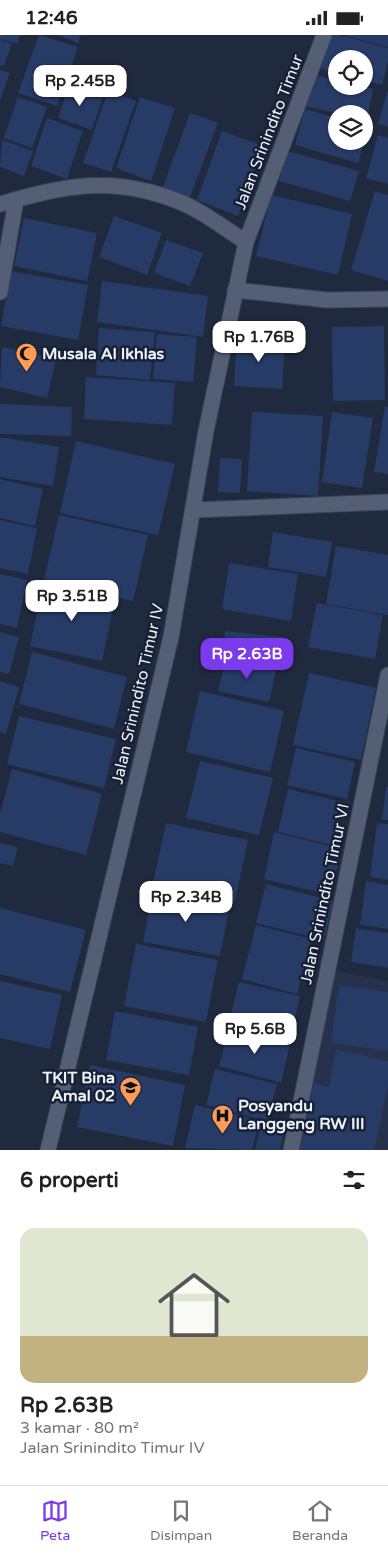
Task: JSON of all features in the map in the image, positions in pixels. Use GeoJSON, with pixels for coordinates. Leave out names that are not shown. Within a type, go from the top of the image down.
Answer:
{"type":"FeatureCollection","features":[{"type":"Feature","properties":{"kind":"street","name":"Jalan Srinindito Timur"},"geometry":{"type":"LineString","coordinates":[[246,242],[324,35]]}},
{"type":"Feature","properties":{"kind":"street"},"geometry":{"type":"LineString","coordinates":[[0,204],[78,185],[132,186],[181,202],[246,242]]}},
{"type":"Feature","properties":{"kind":"street"},"geometry":{"type":"LineString","coordinates":[[0,292],[16,199]]}},
{"type":"Feature","properties":{"kind":"street","name":"Jalan Srinindito Timur IV"},"geometry":{"type":"LineString","coordinates":[[48,1150],[171,637],[193,510],[246,242]]}},
{"type":"Feature","properties":{"kind":"street"},"geometry":{"type":"LineString","coordinates":[[235,290],[327,300],[388,299]]}},
{"type":"Feature","properties":{"kind":"street"},"geometry":{"type":"LineString","coordinates":[[193,510],[388,502]]}},
{"type":"Feature","properties":{"kind":"street","name":"Jalan Srinindito Timur VI"},"geometry":{"type":"LineString","coordinates":[[290,1150],[388,675]]}},
{"type":"Feature","properties":{"kind":"shaded area"},"geometry":{"type":"Polygon","coordinates":[[[334,971],[388,981],[388,1150],[294,1150],[334,971]]]}},
{"type":"Feature","properties":{"kind":"building"},"geometry":{"type":"Polygon","coordinates":[[[0,35],[20,35],[17,44],[0,39],[0,35]]]}},
{"type":"Feature","properties":{"kind":"building"},"geometry":{"type":"Polygon","coordinates":[[[39,35],[78,47],[57,106],[18,93],[39,35]]]}},
{"type":"Feature","properties":{"kind":"building"},"geometry":{"type":"Polygon","coordinates":[[[58,35],[81,35],[78,43],[58,35]]]}},
{"type":"Feature","properties":{"kind":"building"},"geometry":{"type":"Polygon","coordinates":[[[327,35],[339,35],[388,48],[388,61],[382,85],[373,82],[373,50],[328,50],[328,71],[318,68],[327,35]]]}},
{"type":"Feature","properties":{"kind":"building"},"geometry":{"type":"Polygon","coordinates":[[[388,35],[388,47],[346,36],[388,35]]]}},
{"type":"Feature","properties":{"kind":"building"},"geometry":{"type":"Polygon","coordinates":[[[0,40],[12,44],[4,66],[0,65],[0,40]]]}},
{"type":"Feature","properties":{"kind":"building"},"geometry":{"type":"Polygon","coordinates":[[[0,70],[10,73],[0,101],[0,70]]]}},
{"type":"Feature","properties":{"kind":"building"},"geometry":{"type":"Polygon","coordinates":[[[312,75],[328,78],[328,95],[372,95],[370,105],[328,105],[328,111],[305,106],[312,75]]]}},
{"type":"Feature","properties":{"kind":"building"},"geometry":{"type":"Polygon","coordinates":[[[69,85],[103,97],[92,130],[58,118],[69,85]]]}},
{"type":"Feature","properties":{"kind":"building"},"geometry":{"type":"Polygon","coordinates":[[[108,91],[136,101],[111,172],[83,163],[108,91]]]}},
{"type":"Feature","properties":{"kind":"building"},"geometry":{"type":"Polygon","coordinates":[[[388,92],[388,127],[378,124],[388,92]]]}},
{"type":"Feature","properties":{"kind":"building"},"geometry":{"type":"Polygon","coordinates":[[[18,97],[47,107],[32,148],[4,138],[18,97]]]}},
{"type":"Feature","properties":{"kind":"building"},"geometry":{"type":"Polygon","coordinates":[[[140,97],[175,108],[151,181],[116,168],[140,97]]]}},
{"type":"Feature","properties":{"kind":"building"},"geometry":{"type":"Polygon","coordinates":[[[305,109],[328,116],[328,150],[362,150],[358,163],[295,145],[305,109]]]}},
{"type":"Feature","properties":{"kind":"building"},"geometry":{"type":"Polygon","coordinates":[[[190,113],[218,123],[190,197],[163,187],[190,113]]]}},
{"type":"Feature","properties":{"kind":"building"},"geometry":{"type":"Polygon","coordinates":[[[47,118],[83,131],[67,179],[31,166],[47,118]]]}},
{"type":"Feature","properties":{"kind":"building"},"geometry":{"type":"Polygon","coordinates":[[[222,131],[263,146],[238,216],[197,200],[222,131]]]}},
{"type":"Feature","properties":{"kind":"building"},"geometry":{"type":"Polygon","coordinates":[[[378,135],[388,138],[388,184],[366,178],[378,135]]]}},
{"type":"Feature","properties":{"kind":"building"},"geometry":{"type":"Polygon","coordinates":[[[2,140],[33,151],[24,176],[0,167],[2,140]]]}},
{"type":"Feature","properties":{"kind":"building"},"geometry":{"type":"Polygon","coordinates":[[[287,151],[359,171],[350,201],[279,181],[287,151]]]}},
{"type":"Feature","properties":{"kind":"building"},"geometry":{"type":"Polygon","coordinates":[[[375,191],[388,195],[388,281],[351,270],[375,191]]]}},
{"type":"Feature","properties":{"kind":"building"},"geometry":{"type":"Polygon","coordinates":[[[271,195],[352,214],[338,275],[256,256],[271,195]]]}},
{"type":"Feature","properties":{"kind":"building"},"geometry":{"type":"Polygon","coordinates":[[[114,216],[162,233],[147,275],[99,257],[114,216]]]}},
{"type":"Feature","properties":{"kind":"building"},"geometry":{"type":"Polygon","coordinates":[[[24,218],[97,233],[87,281],[14,266],[24,218]]]}},
{"type":"Feature","properties":{"kind":"building"},"geometry":{"type":"Polygon","coordinates":[[[166,240],[203,253],[190,286],[154,273],[166,240]]]}},
{"type":"Feature","properties":{"kind":"building"},"geometry":{"type":"Polygon","coordinates":[[[11,271],[88,285],[78,340],[1,326],[11,271]]]}},
{"type":"Feature","properties":{"kind":"building"},"geometry":{"type":"Polygon","coordinates":[[[102,281],[208,296],[203,337],[97,322],[102,281]]]}},
{"type":"Feature","properties":{"kind":"building"},"geometry":{"type":"Polygon","coordinates":[[[384,326],[385,400],[333,401],[332,327],[384,326]]]}},
{"type":"Feature","properties":{"kind":"building"},"geometry":{"type":"Polygon","coordinates":[[[99,328],[155,332],[150,380],[96,375],[99,328]]]}},
{"type":"Feature","properties":{"kind":"building"},"geometry":{"type":"Polygon","coordinates":[[[157,334],[197,337],[193,382],[153,379],[157,334]]]}},
{"type":"Feature","properties":{"kind":"building"},"geometry":{"type":"Polygon","coordinates":[[[237,337],[285,341],[282,389],[234,386],[237,337]]]}},
{"type":"Feature","properties":{"kind":"building","name":"Musala Al Ikhlas"},"geometry":{"type":"Polygon","coordinates":[[[2,347],[56,359],[47,398],[0,387],[2,347]]]}},
{"type":"Feature","properties":{"kind":"building"},"geometry":{"type":"Polygon","coordinates":[[[86,377],[175,383],[172,425],[84,419],[86,377]]]}},
{"type":"Feature","properties":{"kind":"building"},"geometry":{"type":"Polygon","coordinates":[[[0,404],[72,407],[71,436],[0,434],[0,404]]]}},
{"type":"Feature","properties":{"kind":"building"},"geometry":{"type":"Polygon","coordinates":[[[385,406],[388,407],[388,474],[374,472],[385,406]]]}},
{"type":"Feature","properties":{"kind":"building"},"geometry":{"type":"Polygon","coordinates":[[[252,412],[323,416],[318,496],[247,491],[252,412]]]}},
{"type":"Feature","properties":{"kind":"building"},"geometry":{"type":"Polygon","coordinates":[[[332,412],[373,418],[362,488],[322,482],[332,412]]]}},
{"type":"Feature","properties":{"kind":"building"},"geometry":{"type":"Polygon","coordinates":[[[0,437],[59,447],[53,486],[0,477],[0,437]]]}},
{"type":"Feature","properties":{"kind":"building"},"geometry":{"type":"Polygon","coordinates":[[[76,441],[175,464],[158,535],[60,513],[76,441]]]}},
{"type":"Feature","properties":{"kind":"building"},"geometry":{"type":"Polygon","coordinates":[[[220,458],[242,459],[240,493],[218,492],[220,458]]]}},
{"type":"Feature","properties":{"kind":"building"},"geometry":{"type":"Polygon","coordinates":[[[0,479],[43,489],[35,526],[0,518],[0,479]]]}},
{"type":"Feature","properties":{"kind":"building"},"geometry":{"type":"Polygon","coordinates":[[[59,515],[148,535],[133,601],[44,580],[59,515]]]}},
{"type":"Feature","properties":{"kind":"building"},"geometry":{"type":"Polygon","coordinates":[[[0,520],[37,528],[28,574],[0,568],[0,520]]]}},
{"type":"Feature","properties":{"kind":"building"},"geometry":{"type":"Polygon","coordinates":[[[273,532],[332,542],[326,577],[268,567],[273,532]]]}},
{"type":"Feature","properties":{"kind":"building"},"geometry":{"type":"Polygon","coordinates":[[[336,546],[388,555],[388,615],[326,604],[336,546]]]}},
{"type":"Feature","properties":{"kind":"building"},"geometry":{"type":"Polygon","coordinates":[[[229,563],[298,574],[291,621],[222,609],[229,563]]]}},
{"type":"Feature","properties":{"kind":"building"},"geometry":{"type":"Polygon","coordinates":[[[0,574],[27,580],[17,628],[0,624],[0,574]]]}},
{"type":"Feature","properties":{"kind":"building"},"geometry":{"type":"Polygon","coordinates":[[[43,584],[115,599],[102,661],[30,646],[43,584]]]}},
{"type":"Feature","properties":{"kind":"building"},"geometry":{"type":"Polygon","coordinates":[[[317,603],[383,615],[375,659],[308,647],[317,603]]]}},
{"type":"Feature","properties":{"kind":"building"},"geometry":{"type":"Polygon","coordinates":[[[225,631],[283,637],[281,662],[223,656],[225,631]]]}},
{"type":"Feature","properties":{"kind":"building"},"geometry":{"type":"Polygon","coordinates":[[[0,632],[19,637],[9,674],[0,672],[0,632]]]}},
{"type":"Feature","properties":{"kind":"building"},"geometry":{"type":"Polygon","coordinates":[[[32,652],[127,677],[114,729],[19,704],[32,652]]]}},
{"type":"Feature","properties":{"kind":"building"},"geometry":{"type":"Polygon","coordinates":[[[226,658],[276,670],[269,702],[218,691],[226,658]]]}},
{"type":"Feature","properties":{"kind":"building"},"geometry":{"type":"Polygon","coordinates":[[[309,673],[376,688],[361,760],[293,745],[309,673]]]}},
{"type":"Feature","properties":{"kind":"building"},"geometry":{"type":"Polygon","coordinates":[[[0,681],[19,687],[6,734],[0,732],[0,681]]]}},
{"type":"Feature","properties":{"kind":"building"},"geometry":{"type":"Polygon","coordinates":[[[200,691],[284,711],[270,772],[186,752],[200,691]]]}},
{"type":"Feature","properties":{"kind":"building"},"geometry":{"type":"Polygon","coordinates":[[[19,716],[116,739],[104,788],[7,764],[19,716]]]}},
{"type":"Feature","properties":{"kind":"building"},"geometry":{"type":"Polygon","coordinates":[[[296,748],[355,762],[347,799],[287,785],[296,748]]]}},
{"type":"Feature","properties":{"kind":"building"},"geometry":{"type":"Polygon","coordinates":[[[200,761],[273,778],[259,835],[186,818],[200,761]]]}},
{"type":"Feature","properties":{"kind":"building"},"geometry":{"type":"Polygon","coordinates":[[[12,769],[102,794],[86,855],[0,832],[0,814],[12,769]]]}},
{"type":"Feature","properties":{"kind":"building"},"geometry":{"type":"Polygon","coordinates":[[[386,787],[388,787],[388,820],[382,820],[386,787]]]}},
{"type":"Feature","properties":{"kind":"building"},"geometry":{"type":"Polygon","coordinates":[[[288,789],[342,802],[332,845],[278,832],[288,789]]]}},
{"type":"Feature","properties":{"kind":"building"},"geometry":{"type":"Polygon","coordinates":[[[166,823],[248,840],[235,901],[153,884],[166,823]]]}},
{"type":"Feature","properties":{"kind":"building"},"geometry":{"type":"Polygon","coordinates":[[[377,823],[388,824],[388,880],[370,877],[377,823]]]}},
{"type":"Feature","properties":{"kind":"building"},"geometry":{"type":"Polygon","coordinates":[[[274,832],[342,849],[330,895],[264,879],[274,832]]]}},
{"type":"Feature","properties":{"kind":"building"},"geometry":{"type":"Polygon","coordinates":[[[0,843],[18,847],[13,866],[0,863],[0,843]]]}},
{"type":"Feature","properties":{"kind":"building"},"geometry":{"type":"Polygon","coordinates":[[[366,881],[388,885],[388,929],[360,925],[366,881]]]}},
{"type":"Feature","properties":{"kind":"building"},"geometry":{"type":"Polygon","coordinates":[[[266,884],[333,901],[324,940],[256,923],[266,884]]]}},
{"type":"Feature","properties":{"kind":"building"},"geometry":{"type":"Polygon","coordinates":[[[153,889],[230,904],[220,956],[143,942],[153,889]]]}},
{"type":"Feature","properties":{"kind":"building"},"geometry":{"type":"Polygon","coordinates":[[[0,908],[86,930],[70,992],[0,974],[0,908]]]}},
{"type":"Feature","properties":{"kind":"building"},"geometry":{"type":"Polygon","coordinates":[[[256,925],[311,939],[297,994],[242,979],[256,925]]]}},
{"type":"Feature","properties":{"kind":"building"},"geometry":{"type":"Polygon","coordinates":[[[356,928],[388,933],[388,968],[351,962],[356,928]]]}},
{"type":"Feature","properties":{"kind":"building"},"geometry":{"type":"Polygon","coordinates":[[[136,944],[218,960],[206,1022],[124,1006],[136,944]]]}},
{"type":"Feature","properties":{"kind":"building"},"geometry":{"type":"Polygon","coordinates":[[[0,981],[62,995],[50,1049],[0,1038],[0,981]]]}},
{"type":"Feature","properties":{"kind":"building"},"geometry":{"type":"Polygon","coordinates":[[[239,982],[300,996],[290,1040],[228,1026],[239,982]]]}},
{"type":"Feature","properties":{"kind":"building"},"geometry":{"type":"Polygon","coordinates":[[[339,985],[388,992],[388,1051],[331,1043],[339,985]]]}},
{"type":"Feature","properties":{"kind":"building"},"geometry":{"type":"Polygon","coordinates":[[[115,1011],[198,1027],[189,1075],[106,1060],[115,1011]]]}},
{"type":"Feature","properties":{"kind":"building"},"geometry":{"type":"Polygon","coordinates":[[[229,1028],[290,1044],[281,1083],[219,1066],[229,1028]]]}},
{"type":"Feature","properties":{"kind":"building"},"geometry":{"type":"Polygon","coordinates":[[[336,1049],[388,1061],[388,1086],[374,1150],[299,1150],[314,1083],[329,1087],[336,1049]]]}},
{"type":"Feature","properties":{"kind":"building","name":"TKIT Bina Amal 02"},"geometry":{"type":"Polygon","coordinates":[[[90,1065],[185,1085],[173,1146],[77,1127],[90,1065]]]}},
{"type":"Feature","properties":{"kind":"building"},"geometry":{"type":"Polygon","coordinates":[[[215,1069],[277,1084],[267,1121],[206,1105],[215,1069]]]}},
{"type":"Feature","properties":{"kind":"building","name":"Posyandu Langgeng RW III"},"geometry":{"type":"Polygon","coordinates":[[[195,1105],[259,1120],[252,1150],[185,1148],[195,1105]]]}},
{"type":"Feature","properties":{"kind":"building"},"geometry":{"type":"Polygon","coordinates":[[[261,1125],[284,1131],[280,1150],[255,1150],[261,1125]]]}},
{"type":"Feature","properties":{"kind":"place","name":"Musala Al Ikhlas"},"geometry":{"type":"Point","coordinates":[26,373]}},
{"type":"Feature","properties":{"kind":"place","name":"TKIT Bina Amal 02"},"geometry":{"type":"Point","coordinates":[131,1106]}},
{"type":"Feature","properties":{"kind":"place","name":"Posyandu Langgeng RW III"},"geometry":{"type":"Point","coordinates":[222,1134]}}]}
